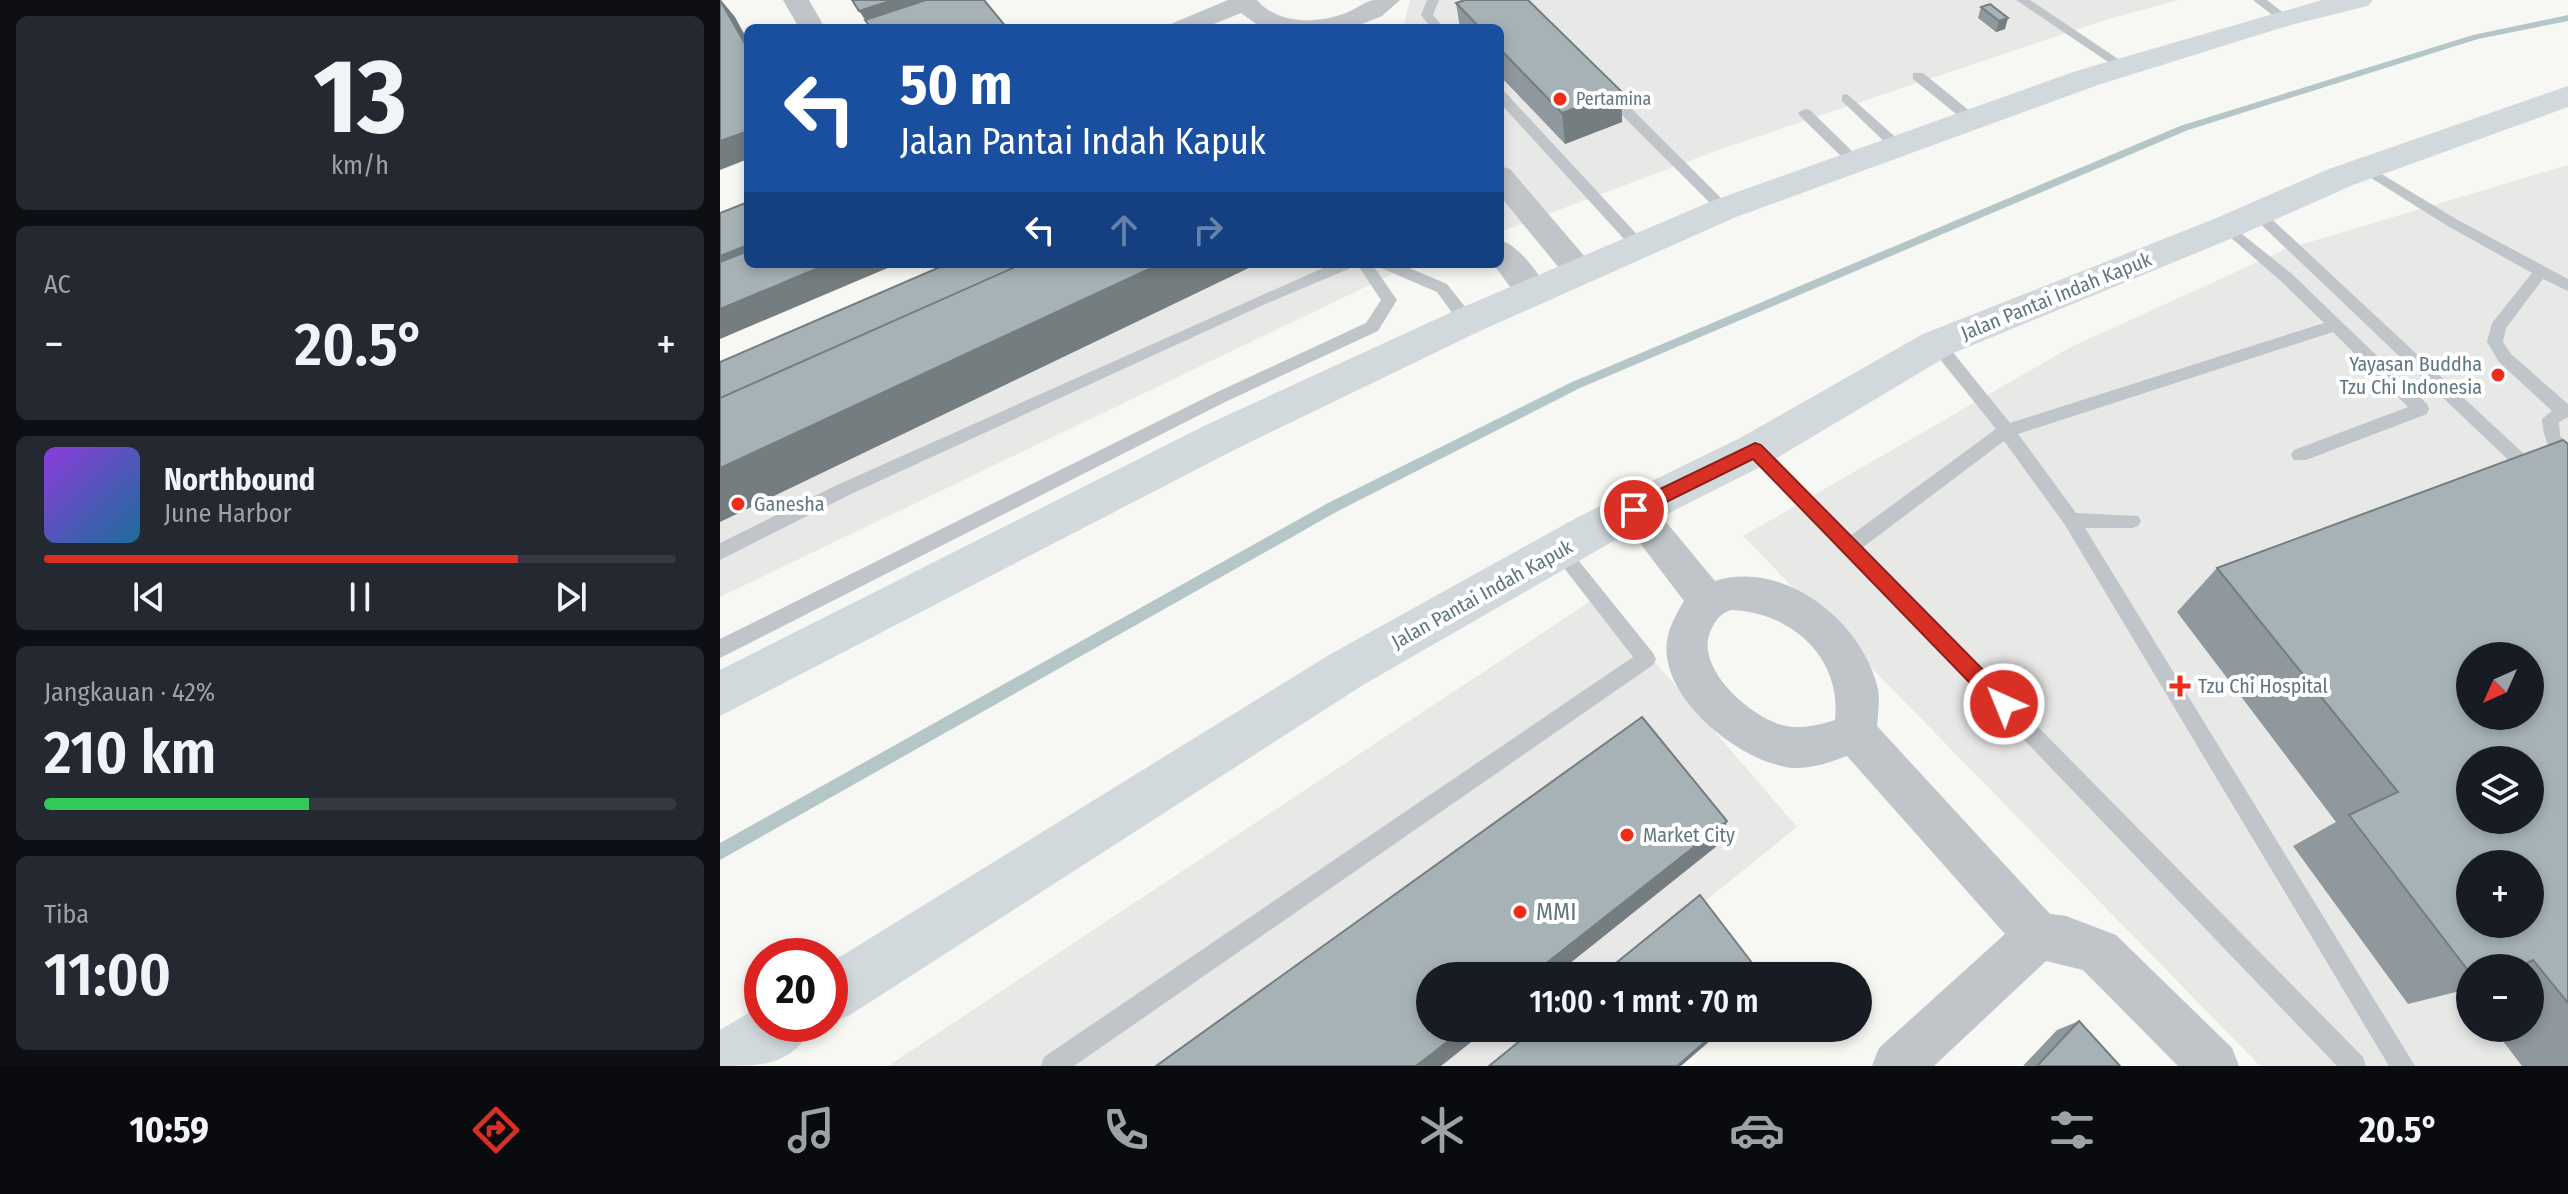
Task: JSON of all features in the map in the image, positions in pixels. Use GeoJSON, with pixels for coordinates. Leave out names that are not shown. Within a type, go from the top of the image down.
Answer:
{"type":"FeatureCollection","features":[{"type":"Feature","properties":{"kind":"main road"},"geometry":{"type":"LineString","coordinates":[[720,694],[1221,437],[1467,321],[1724,209],[1971,119],[2308,5]]}},
{"type":"Feature","properties":{"kind":"main road","name":"Jalan Pantai Indah Kapuk"},"geometry":{"type":"LineString","coordinates":[[848,984],[1346,670],[1634,510],[1755,450],[1937,344],[2365,168],[2568,96]]}},
{"type":"Feature","properties":{"kind":"main road"},"geometry":{"type":"LineString","coordinates":[[720,1064],[755,1042]]}},
{"type":"Feature","properties":{"kind":"street"},"geometry":{"type":"LineString","coordinates":[[796,0],[810,24]]}},
{"type":"Feature","properties":{"kind":"street"},"geometry":{"type":"LineString","coordinates":[[1339,24],[1369,22],[1387,0]]}},
{"type":"Feature","properties":{"kind":"street"},"geometry":{"type":"LineString","coordinates":[[1191,24],[1245,1],[1262,18],[1276,24]]}},
{"type":"Feature","properties":{"kind":"street"},"geometry":{"type":"LineString","coordinates":[[1504,181],[1580,272]]}},
{"type":"Feature","properties":{"kind":"street"},"geometry":{"type":"LineString","coordinates":[[1504,256],[1533,292]]}},
{"type":"Feature","properties":{"kind":"street"},"geometry":{"type":"LineString","coordinates":[[1634,510],[1708,601]]}},
{"type":"Feature","properties":{"kind":"street"},"geometry":{"type":"LineString","coordinates":[[1855,733],[1805,748],[1763,740],[1712,701],[1695,679],[1687,659],[1685,639],[1693,620],[1708,601],[1756,593],[1782,601],[1818,625],[1841,650],[1857,689],[1855,733],[2038,936],[2066,940],[2099,952],[2214,1066]]}},
{"type":"Feature","properties":{"kind":"street"},"geometry":{"type":"LineString","coordinates":[[1897,1066],[2038,936]]}},
{"type":"Feature","properties":{"kind":"lane"},"geometry":{"type":"LineString","coordinates":[[1433,0],[1427,15],[1435,24]]}},
{"type":"Feature","properties":{"kind":"lane"},"geometry":{"type":"LineString","coordinates":[[2022,0],[2124,67]]}},
{"type":"Feature","properties":{"kind":"lane"},"geometry":{"type":"LineString","coordinates":[[1591,76],[1724,209]]}},
{"type":"Feature","properties":{"kind":"lane"},"geometry":{"type":"LineString","coordinates":[[1918,76],[1971,119]]}},
{"type":"Feature","properties":{"kind":"lane"},"geometry":{"type":"LineString","coordinates":[[1847,98],[1897,146]]}},
{"type":"Feature","properties":{"kind":"lane"},"geometry":{"type":"LineString","coordinates":[[1504,99],[1639,246]]}},
{"type":"Feature","properties":{"kind":"lane"},"geometry":{"type":"LineString","coordinates":[[1805,113],[1854,161]]}},
{"type":"Feature","properties":{"kind":"lane"},"geometry":{"type":"LineString","coordinates":[[2365,168],[2540,273],[2568,286]]}},
{"type":"Feature","properties":{"kind":"lane"},"geometry":{"type":"LineString","coordinates":[[2241,220],[2337,325],[2421,409],[2300,455]]}},
{"type":"Feature","properties":{"kind":"lane"},"geometry":{"type":"LineString","coordinates":[[2241,220],[2568,506]]}},
{"type":"Feature","properties":{"kind":"lane"},"geometry":{"type":"LineString","coordinates":[[720,552],[843,490],[1336,268]]}},
{"type":"Feature","properties":{"kind":"lane"},"geometry":{"type":"LineString","coordinates":[[720,649],[1219,398],[1372,327],[1389,300],[1367,268]]}},
{"type":"Feature","properties":{"kind":"lane"},"geometry":{"type":"LineString","coordinates":[[1395,268],[1442,288],[1467,321]]}},
{"type":"Feature","properties":{"kind":"lane"},"geometry":{"type":"LineString","coordinates":[[2540,273],[2498,327],[2495,342],[2505,358],[2566,411],[2550,419],[2552,438],[2568,455]]}},
{"type":"Feature","properties":{"kind":"lane"},"geometry":{"type":"LineString","coordinates":[[1851,546],[2006,431],[2337,325]]}},
{"type":"Feature","properties":{"kind":"lane"},"geometry":{"type":"LineString","coordinates":[[1937,344],[2071,520],[2403,1066]]}},
{"type":"Feature","properties":{"kind":"lane"},"geometry":{"type":"LineString","coordinates":[[1755,450],[2354,1066]]}},
{"type":"Feature","properties":{"kind":"lane"},"geometry":{"type":"LineString","coordinates":[[2071,520],[2132,521]]}},
{"type":"Feature","properties":{"kind":"lane"},"geometry":{"type":"LineString","coordinates":[[1053,1066],[1646,659],[1560,550]]}},
{"type":"Feature","properties":{"kind":"shaded area"},"geometry":{"type":"Polygon","coordinates":[[[1410,0],[2179,0],[2105,20],[1727,147],[1504,231],[1504,24],[1404,24],[1410,0]]]}},
{"type":"Feature","properties":{"kind":"shaded area","name":"Tzu Chi Hospital"},"geometry":{"type":"Polygon","coordinates":[[[2568,165],[2568,1066],[2260,1066],[1743,536],[2071,347],[2286,249],[2568,165]]]}},
{"type":"Feature","properties":{"kind":"shaded area"},"geometry":{"type":"Polygon","coordinates":[[[1099,268],[1405,268],[720,597],[720,441],[1099,268]]]}},
{"type":"Feature","properties":{"kind":"shaded area"},"geometry":{"type":"Polygon","coordinates":[[[1598,596],[1797,827],[1629,962],[1416,962],[1416,1042],[1530,1042],[1500,1066],[888,1066],[1598,596]]]}},
{"type":"Feature","properties":{"kind":"building"},"geometry":{"type":"Polygon","coordinates":[[[720,0],[744,42],[744,132],[720,141],[720,0]]]}},
{"type":"Feature","properties":{"kind":"building"},"geometry":{"type":"Polygon","coordinates":[[[852,0],[893,0],[859,11],[852,0]]]}},
{"type":"Feature","properties":{"kind":"building"},"geometry":{"type":"Polygon","coordinates":[[[926,0],[984,0],[1004,24],[868,24],[865,20],[926,0]]]}},
{"type":"Feature","properties":{"kind":"building"},"geometry":{"type":"Polygon","coordinates":[[[1465,0],[1528,0],[1621,91],[1562,113],[1504,53],[1504,24],[1476,24],[1456,3],[1465,0]]]}},
{"type":"Feature","properties":{"kind":"building"},"geometry":{"type":"Polygon","coordinates":[[[1990,4],[2008,18],[1999,21],[1981,7],[1990,4]]]}},
{"type":"Feature","properties":{"kind":"building"},"geometry":{"type":"Polygon","coordinates":[[[744,204],[744,247],[720,256],[720,213],[744,204]]]}},
{"type":"Feature","properties":{"kind":"building"},"geometry":{"type":"Polygon","coordinates":[[[744,253],[744,268],[818,268],[720,309],[720,262],[744,253]]]}},
{"type":"Feature","properties":{"kind":"building"},"geometry":{"type":"Polygon","coordinates":[[[938,268],[1013,268],[720,398],[720,362],[938,268]]]}},
{"type":"Feature","properties":{"kind":"building"},"geometry":{"type":"Polygon","coordinates":[[[1013,268],[1151,268],[720,468],[720,398],[1013,268]]]}},
{"type":"Feature","properties":{"kind":"building"},"geometry":{"type":"Polygon","coordinates":[[[2563,440],[2568,444],[2568,1003],[2544,974],[2544,954],[2456,955],[2349,815],[2398,792],[2217,568],[2563,440]]]}},
{"type":"Feature","properties":{"kind":"building"},"geometry":{"type":"Polygon","coordinates":[[[1642,717],[1727,821],[1548,962],[1416,962],[1416,1042],[1447,1042],[1416,1066],[1156,1066],[1642,717]]]}},
{"type":"Feature","properties":{"kind":"building"},"geometry":{"type":"Polygon","coordinates":[[[1700,895],[1751,962],[1617,962],[1700,895]]]}},
{"type":"Feature","properties":{"kind":"building"},"geometry":{"type":"Polygon","coordinates":[[[2079,1021],[2120,1066],[2037,1066],[2079,1021]]]}},
{"type":"Feature","properties":{"kind":"building"},"geometry":{"type":"Polygon","coordinates":[[[1519,1042],[1705,1042],[1677,1066],[1489,1066],[1519,1042]]]}},
{"type":"Feature","properties":{"kind":"waterway"},"geometry":{"type":"LineString","coordinates":[[720,852],[1333,507],[1576,385],[2184,128],[2476,37],[2568,18]]}},
{"type":"Feature","properties":{"kind":"place","name":"Pertamina"},"geometry":{"type":"Point","coordinates":[1560,99]}},
{"type":"Feature","properties":{"kind":"place","name":"Yayasan Buddha Tzu Chi Indonesia"},"geometry":{"type":"Point","coordinates":[2498,375]}},
{"type":"Feature","properties":{"kind":"place","name":"Ganesha"},"geometry":{"type":"Point","coordinates":[738,504]}},
{"type":"Feature","properties":{"kind":"place","name":"Tzu Chi Hospital"},"geometry":{"type":"Point","coordinates":[2180,686]}},
{"type":"Feature","properties":{"kind":"place","name":"Market City"},"geometry":{"type":"Point","coordinates":[1627,835]}},
{"type":"Feature","properties":{"kind":"place","name":"MMI"},"geometry":{"type":"Point","coordinates":[1520,912]}},
{"type":"Feature","properties":{"kind":"route"},"geometry":{"type":"LineString","coordinates":[[1634,510],[1755,450],[2004,704]]}}]}
